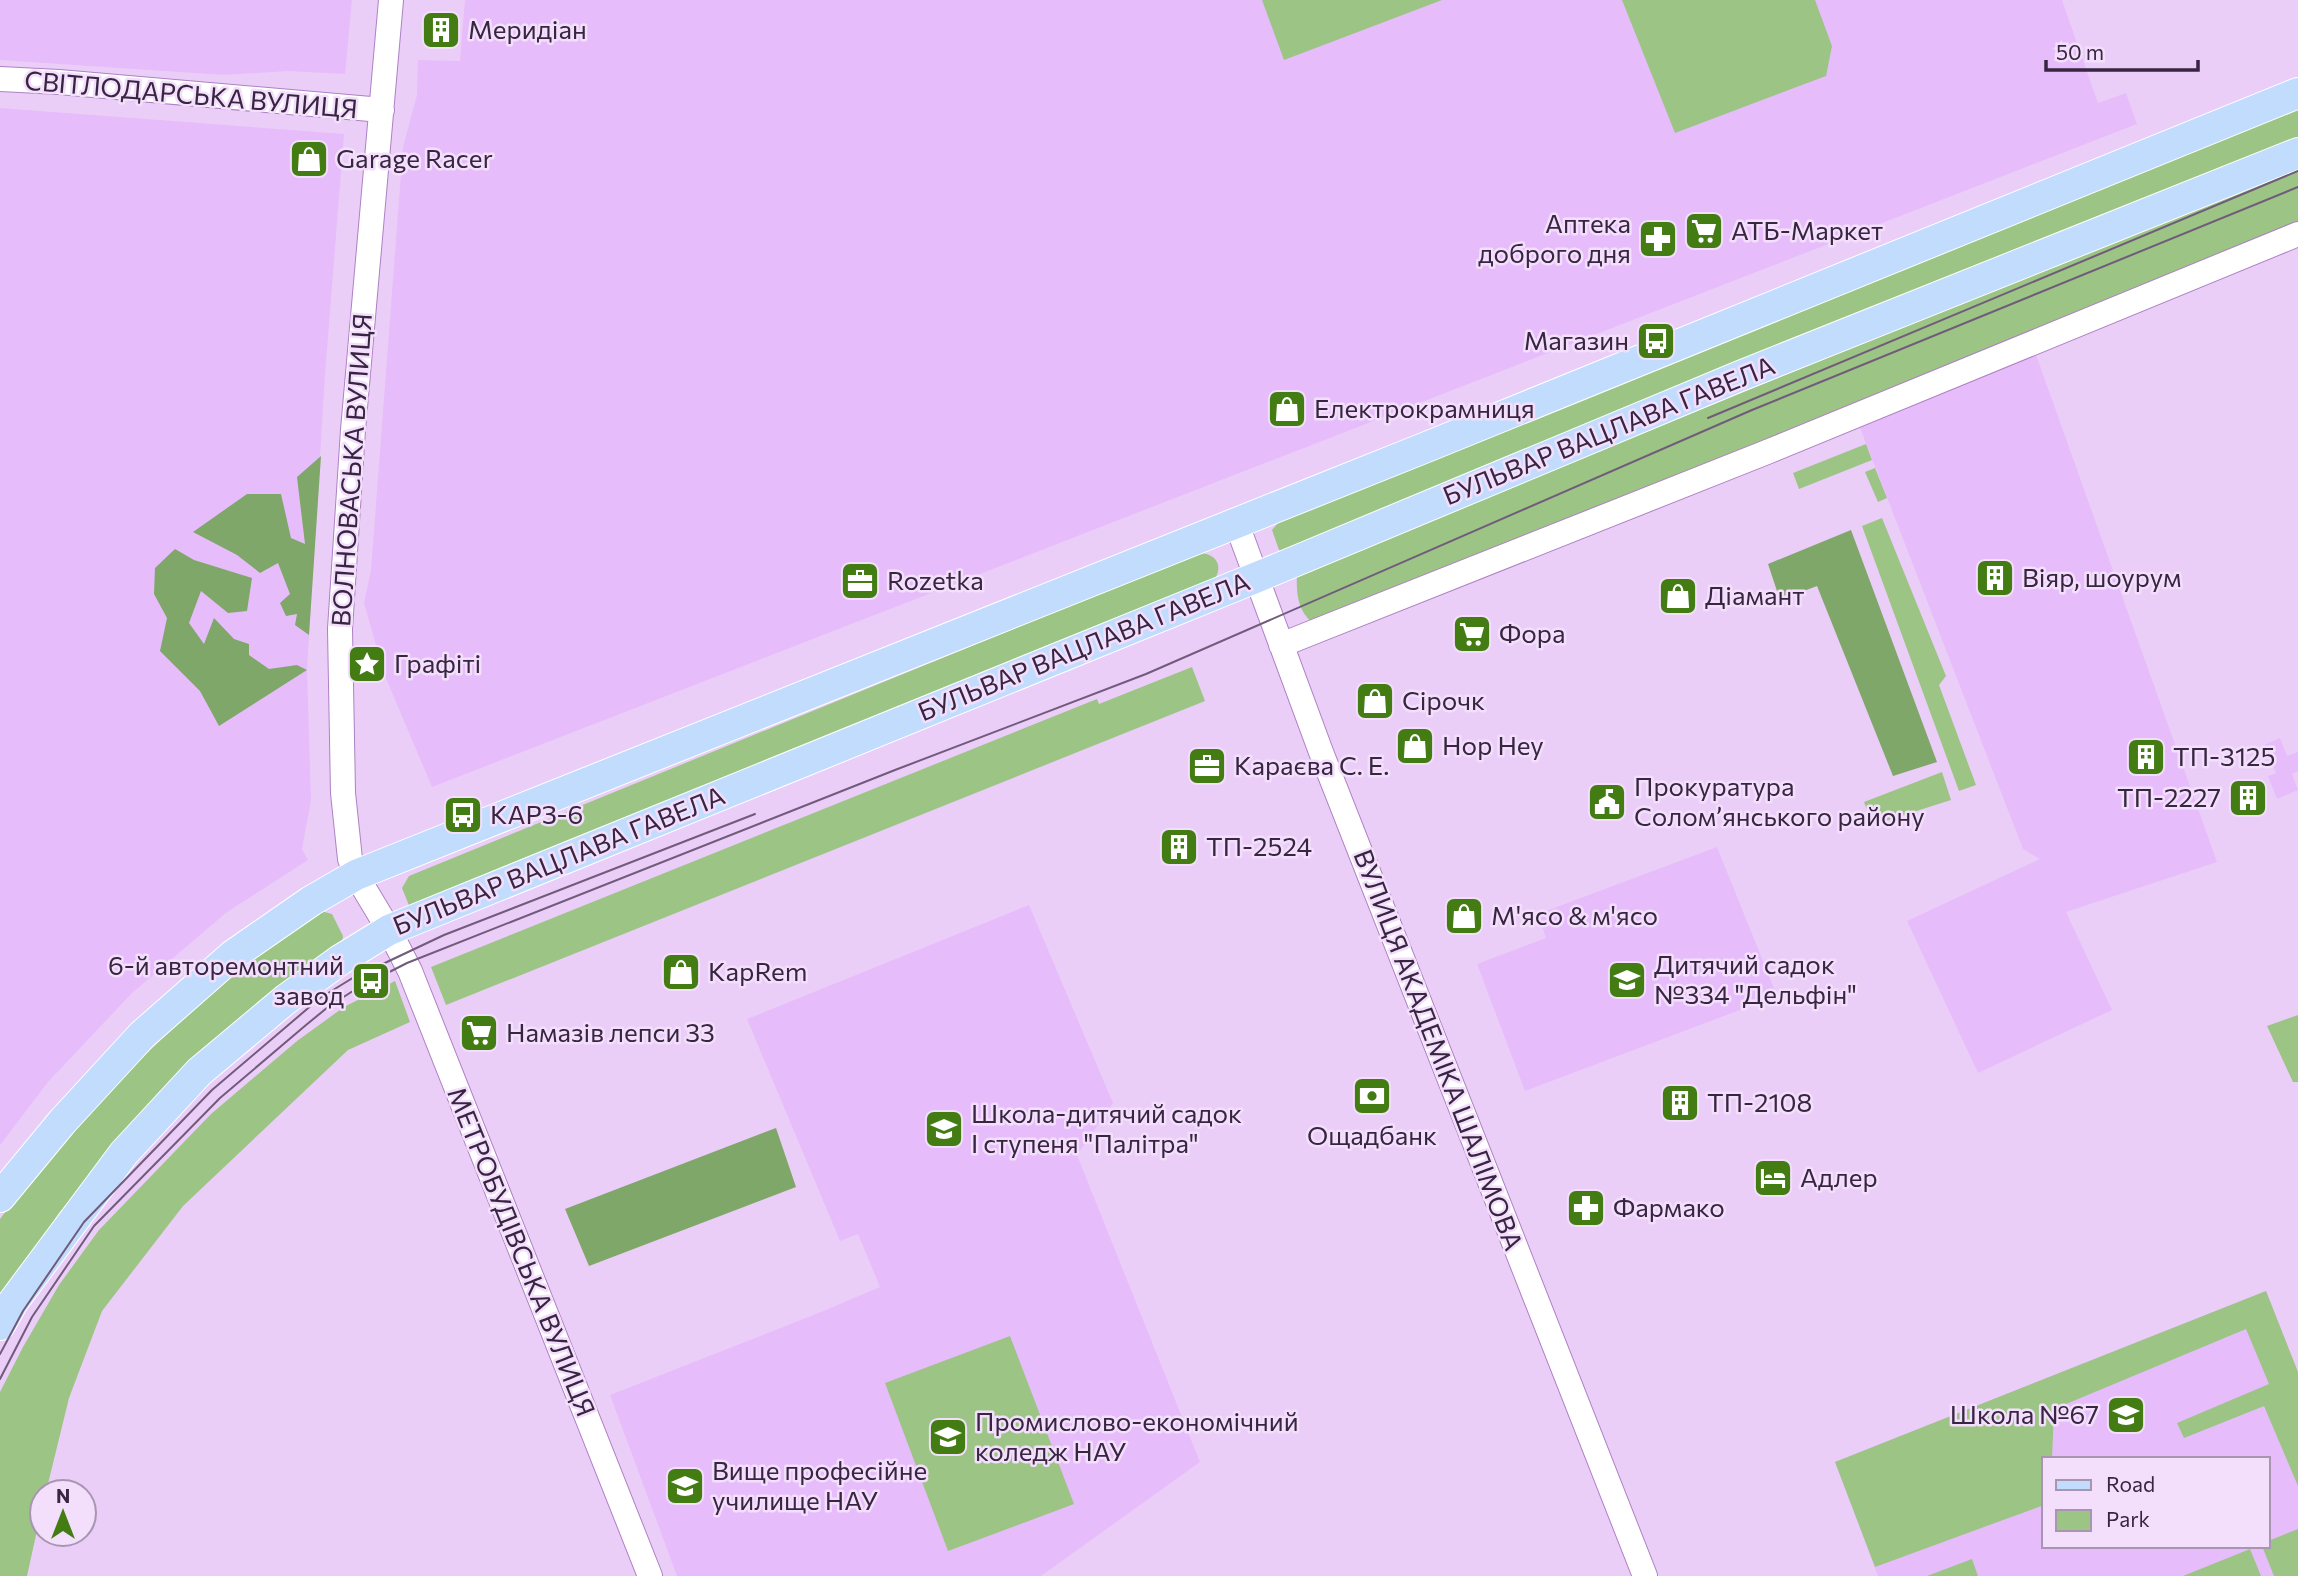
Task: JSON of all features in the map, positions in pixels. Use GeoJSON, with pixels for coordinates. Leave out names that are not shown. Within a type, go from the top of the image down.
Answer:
{"type":"FeatureCollection","features":[{"type":"Feature","properties":{"kind":"main road","name":"БУЛЬВАР ВАЦЛАВА ГАВЕЛА"},"geometry":{"type":"LineString","coordinates":[[0,1197],[62,1122],[142,1035],[233,955],[311,901],[356,875],[1437,443],[2298,93]]}},
{"type":"Feature","properties":{"kind":"main road","name":"БУЛЬВАР ВАЦЛАВА ГАВЕЛА"},"geometry":{"type":"LineString","coordinates":[[0,1325],[13,1302],[124,1153],[199,1072],[285,1000],[340,960],[389,930],[1255,578],[1740,376],[2298,153]]}},
{"type":"Feature","properties":{"kind":"street","name":"ВОЛНОВАСЬКА ВУЛИЦЯ"},"geometry":{"type":"LineString","coordinates":[[389,930],[356,875],[351,859],[343,793],[340,629],[353,430],[391,0]]}},
{"type":"Feature","properties":{"kind":"street","name":"СВІТЛОДАРСЬКА ВУЛИЦЯ"},"geometry":{"type":"LineString","coordinates":[[0,79],[382,110]]}},
{"type":"Feature","properties":{"kind":"street"},"geometry":{"type":"LineString","coordinates":[[1280,645],[1790,443],[2298,234]]}},
{"type":"Feature","properties":{"kind":"street","name":"ВУЛИЦЯ АКАДЕМІКА ШАЛІМОВА"},"geometry":{"type":"LineString","coordinates":[[1236,522],[1280,645],[1645,1576]]}},
{"type":"Feature","properties":{"kind":"street","name":"МЕТРОБУДІВСЬКА ВУЛИЦЯ"},"geometry":{"type":"LineString","coordinates":[[389,930],[410,971],[650,1576]]}},
{"type":"Feature","properties":{"kind":"shaded area"},"geometry":{"type":"Polygon","coordinates":[[[0,0],[352,0],[345,74],[288,71],[224,75],[0,60],[0,0]]]}},
{"type":"Feature","properties":{"kind":"shaded area"},"geometry":{"type":"Polygon","coordinates":[[[465,0],[2062,0],[2098,103],[2126,93],[2137,124],[432,787],[385,676],[364,603],[371,570],[403,147],[417,95],[418,60],[460,61],[465,0]]]}},
{"type":"Feature","properties":{"kind":"shaded area"},"geometry":{"type":"Polygon","coordinates":[[[0,108],[344,134],[325,375],[307,670],[311,800],[302,849],[308,860],[227,912],[132,993],[48,1082],[0,1145],[0,108]]]}},
{"type":"Feature","properties":{"kind":"shaded area"},"geometry":{"type":"Polygon","coordinates":[[[2034,349],[2217,862],[2066,912],[2112,1010],[1978,1073],[1907,921],[2040,859],[2023,849],[1857,420],[2034,349]]]}},
{"type":"Feature","properties":{"kind":"shaded area"},"geometry":{"type":"Polygon","coordinates":[[[2280,738],[2287,756],[2298,752],[2298,771],[2292,774],[2298,790],[2277,799],[2268,776],[2276,773],[2264,745],[2280,738]]]}},
{"type":"Feature","properties":{"kind":"shaded area","name":"Дитячий садок №334 \"Дельфін\""},"geometry":{"type":"Polygon","coordinates":[[[1717,847],[1777,996],[1525,1091],[1477,964],[1546,938],[1538,914],[1717,847]]]}},
{"type":"Feature","properties":{"kind":"shaded area"},"geometry":{"type":"Polygon","coordinates":[[[1029,905],[1113,1103],[1077,1155],[1200,1462],[1041,1576],[677,1576],[610,1395],[880,1287],[858,1234],[840,1241],[747,1019],[1029,905]]]}},
{"type":"Feature","properties":{"kind":"shaded area","name":"Школа №67"},"geometry":{"type":"Polygon","coordinates":[[[2266,1291],[2298,1372],[2298,1576],[1878,1576],[1835,1462],[2266,1291]]]}},
{"type":"Feature","properties":{"kind":"green space"},"geometry":{"type":"Polygon","coordinates":[[[1262,0],[1442,0],[1284,60],[1262,0]]]}},
{"type":"Feature","properties":{"kind":"green space"},"geometry":{"type":"Polygon","coordinates":[[[1622,0],[1815,0],[1832,46],[1826,76],[1675,133],[1622,0]]]}},
{"type":"Feature","properties":{"kind":"green space"},"geometry":{"type":"Polygon","coordinates":[[[2298,100],[2298,141],[1290,551],[1279,550],[1272,530],[1279,522],[2298,100]]]}},
{"type":"Feature","properties":{"kind":"green space"},"geometry":{"type":"Polygon","coordinates":[[[2298,166],[2298,226],[1315,625],[1302,609],[1297,589],[1297,574],[2298,166]]]}},
{"type":"Feature","properties":{"kind":"green space"},"geometry":{"type":"Polygon","coordinates":[[[1866,444],[1872,460],[1799,489],[1793,473],[1866,444]]]}},
{"type":"Feature","properties":{"kind":"green space"},"geometry":{"type":"Polygon","coordinates":[[[321,456],[309,635],[295,625],[297,614],[286,616],[280,603],[290,594],[278,563],[260,573],[237,555],[193,532],[247,494],[281,494],[291,538],[305,544],[297,477],[321,456]]]}},
{"type":"Feature","properties":{"kind":"green space"},"geometry":{"type":"Polygon","coordinates":[[[1875,468],[1887,498],[1878,502],[1865,472],[1875,468]]]}},
{"type":"Feature","properties":{"kind":"green space"},"geometry":{"type":"Polygon","coordinates":[[[1882,518],[1946,676],[1939,685],[1976,785],[1959,791],[1862,526],[1882,518]]]}},
{"type":"Feature","properties":{"kind":"green space"},"geometry":{"type":"Polygon","coordinates":[[[1851,530],[1937,762],[1893,776],[1817,586],[1780,600],[1768,564],[1851,530]]]}},
{"type":"Feature","properties":{"kind":"green space"},"geometry":{"type":"Polygon","coordinates":[[[175,549],[194,560],[252,578],[247,611],[228,613],[201,591],[189,623],[204,644],[214,618],[234,639],[249,644],[249,655],[269,669],[297,665],[307,670],[219,726],[200,691],[160,651],[167,618],[154,594],[155,568],[175,549]]]}},
{"type":"Feature","properties":{"kind":"green space"},"geometry":{"type":"Polygon","coordinates":[[[1199,553],[1210,555],[1217,561],[1218,570],[1214,580],[410,908],[402,888],[409,876],[1199,553]]]}},
{"type":"Feature","properties":{"kind":"green space"},"geometry":{"type":"Polygon","coordinates":[[[1192,667],[1205,701],[446,1005],[431,967],[1097,699],[1099,704],[1192,667]]]}},
{"type":"Feature","properties":{"kind":"green space"},"geometry":{"type":"Polygon","coordinates":[[[1942,772],[1951,800],[1882,822],[1871,820],[1864,802],[1942,772]]]}},
{"type":"Feature","properties":{"kind":"green space"},"geometry":{"type":"Polygon","coordinates":[[[317,910],[332,914],[343,936],[341,949],[117,1145],[59,1213],[0,1305],[0,1219],[69,1127],[242,963],[317,910]]]}},
{"type":"Feature","properties":{"kind":"green space"},"geometry":{"type":"Polygon","coordinates":[[[395,981],[410,1022],[348,1050],[183,1206],[102,1311],[69,1398],[49,1478],[28,1478],[28,1548],[33,1548],[27,1576],[0,1576],[0,1392],[59,1285],[99,1230],[211,1114],[297,1041],[344,1007],[395,981]]]}},
{"type":"Feature","properties":{"kind":"green space"},"geometry":{"type":"Polygon","coordinates":[[[2298,1015],[2298,1082],[2293,1082],[2267,1026],[2298,1015]]]}},
{"type":"Feature","properties":{"kind":"green space"},"geometry":{"type":"Polygon","coordinates":[[[776,1128],[796,1187],[589,1266],[565,1209],[776,1128]]]}},
{"type":"Feature","properties":{"kind":"green space"},"geometry":{"type":"Polygon","coordinates":[[[2266,1291],[2298,1372],[2298,1486],[2264,1406],[2184,1438],[2177,1423],[2269,1384],[2246,1329],[2054,1409],[2052,1457],[2042,1457],[2042,1506],[1875,1567],[1835,1462],[2266,1291]]]}},
{"type":"Feature","properties":{"kind":"green space"},"geometry":{"type":"Polygon","coordinates":[[[1010,1336],[1074,1504],[948,1551],[885,1383],[1010,1336]]]}},
{"type":"Feature","properties":{"kind":"green space"},"geometry":{"type":"Polygon","coordinates":[[[2298,1529],[2298,1576],[2274,1576],[2263,1548],[2270,1548],[2270,1540],[2298,1529]]]}},
{"type":"Feature","properties":{"kind":"green space"},"geometry":{"type":"Polygon","coordinates":[[[2250,1549],[2261,1576],[2183,1576],[2250,1549]]]}},
{"type":"Feature","properties":{"kind":"green space"},"geometry":{"type":"Polygon","coordinates":[[[1972,1559],[1978,1576],[1927,1576],[1972,1559]]]}},
{"type":"Feature","properties":{"kind":"tram line"},"geometry":{"type":"LineString","coordinates":[[1708,418],[2298,171]]}},
{"type":"Feature","properties":{"kind":"tram line"},"geometry":{"type":"LineString","coordinates":[[0,1379],[32,1317],[94,1226],[220,1098],[328,1007],[356,989],[407,963],[1146,674],[1752,410],[2298,187]]}},
{"type":"Feature","properties":{"kind":"tram line"},"geometry":{"type":"LineString","coordinates":[[0,1354],[23,1311],[84,1222],[212,1090],[320,998],[351,979],[444,935],[755,814]]}},
{"type":"Feature","properties":{"kind":"place","name":"Меридіан"},"geometry":{"type":"Point","coordinates":[441,30]}},
{"type":"Feature","properties":{"kind":"place","name":"Garage Racer"},"geometry":{"type":"Point","coordinates":[309,159]}},
{"type":"Feature","properties":{"kind":"place","name":"АТБ-Маркет"},"geometry":{"type":"Point","coordinates":[1704,231]}},
{"type":"Feature","properties":{"kind":"place","name":"Аптека доброго дня"},"geometry":{"type":"Point","coordinates":[1658,239]}},
{"type":"Feature","properties":{"kind":"place","name":"Магазин"},"geometry":{"type":"Point","coordinates":[1656,341]}},
{"type":"Feature","properties":{"kind":"place","name":"Електрокрамниця"},"geometry":{"type":"Point","coordinates":[1287,409]}},
{"type":"Feature","properties":{"kind":"place","name":"Віяр, шоурум"},"geometry":{"type":"Point","coordinates":[1995,578]}},
{"type":"Feature","properties":{"kind":"place","name":"Rozetka"},"geometry":{"type":"Point","coordinates":[860,581]}},
{"type":"Feature","properties":{"kind":"place","name":"Діамант"},"geometry":{"type":"Point","coordinates":[1678,596]}},
{"type":"Feature","properties":{"kind":"place","name":"Фора"},"geometry":{"type":"Point","coordinates":[1472,634]}},
{"type":"Feature","properties":{"kind":"place","name":"Графіті"},"geometry":{"type":"Point","coordinates":[367,664]}},
{"type":"Feature","properties":{"kind":"place","name":"Сірочк"},"geometry":{"type":"Point","coordinates":[1375,701]}},
{"type":"Feature","properties":{"kind":"place","name":"Hop Hey"},"geometry":{"type":"Point","coordinates":[1415,746]}},
{"type":"Feature","properties":{"kind":"place","name":"ТП-3125"},"geometry":{"type":"Point","coordinates":[2146,757]}},
{"type":"Feature","properties":{"kind":"place","name":"Караєва С. Е."},"geometry":{"type":"Point","coordinates":[1207,766]}},
{"type":"Feature","properties":{"kind":"place","name":"ТП-2227"},"geometry":{"type":"Point","coordinates":[2248,798]}},
{"type":"Feature","properties":{"kind":"place","name":"Прокуратура Солом’янського району"},"geometry":{"type":"Point","coordinates":[1607,802]}},
{"type":"Feature","properties":{"kind":"place","name":"КАРЗ-6"},"geometry":{"type":"Point","coordinates":[463,815]}},
{"type":"Feature","properties":{"kind":"place","name":"ТП-2524"},"geometry":{"type":"Point","coordinates":[1179,847]}},
{"type":"Feature","properties":{"kind":"place","name":"М'ясо & м'ясо"},"geometry":{"type":"Point","coordinates":[1464,916]}},
{"type":"Feature","properties":{"kind":"place","name":"KapRem"},"geometry":{"type":"Point","coordinates":[681,972]}},
{"type":"Feature","properties":{"kind":"place","name":"Дитячий садок №334 \"Дельфін\""},"geometry":{"type":"Point","coordinates":[1627,980]}},
{"type":"Feature","properties":{"kind":"place","name":"6-й авторемонтний завод"},"geometry":{"type":"Point","coordinates":[371,981]}},
{"type":"Feature","properties":{"kind":"place","name":"Намазів лепси 33"},"geometry":{"type":"Point","coordinates":[479,1033]}},
{"type":"Feature","properties":{"kind":"place","name":"Ощадбанк"},"geometry":{"type":"Point","coordinates":[1372,1096]}},
{"type":"Feature","properties":{"kind":"place","name":"ТП-2108"},"geometry":{"type":"Point","coordinates":[1680,1103]}},
{"type":"Feature","properties":{"kind":"place","name":"Школа-дитячий садок І ступеня \"Палітра\""},"geometry":{"type":"Point","coordinates":[944,1129]}},
{"type":"Feature","properties":{"kind":"place","name":"Адлер"},"geometry":{"type":"Point","coordinates":[1773,1178]}},
{"type":"Feature","properties":{"kind":"place","name":"Фармако"},"geometry":{"type":"Point","coordinates":[1586,1208]}},
{"type":"Feature","properties":{"kind":"place","name":"Школа №67"},"geometry":{"type":"Point","coordinates":[2126,1415]}},
{"type":"Feature","properties":{"kind":"place","name":"Промислово-економічний коледж НАУ"},"geometry":{"type":"Point","coordinates":[948,1437]}},
{"type":"Feature","properties":{"kind":"place","name":"Вище професійне училище НАУ"},"geometry":{"type":"Point","coordinates":[685,1486]}}]}
